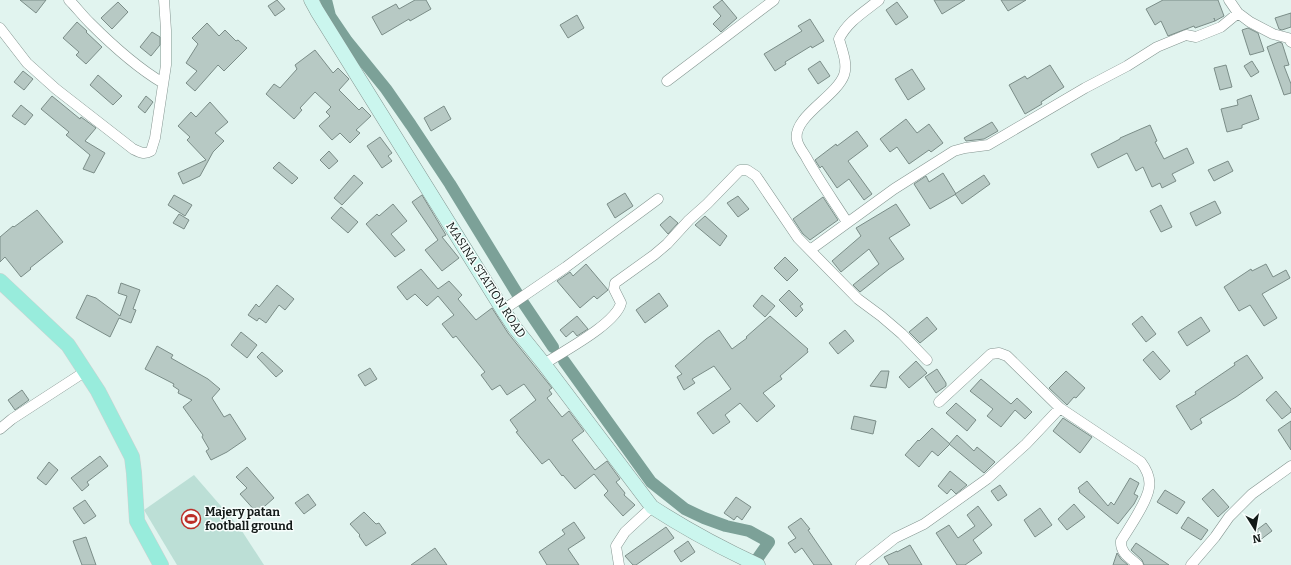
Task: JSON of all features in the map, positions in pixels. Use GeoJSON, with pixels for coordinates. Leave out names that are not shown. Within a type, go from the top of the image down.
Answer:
{"type":"FeatureCollection","features":[{"type":"Feature","properties":{"kind":"main road"},"geometry":{"type":"LineString","coordinates":[[0,281],[68,345],[102,397],[132,457],[137,521],[161,565]]}},
{"type":"Feature","properties":{"kind":"street"},"geometry":{"type":"LineString","coordinates":[[69,0],[123,55],[147,74],[163,83]]}},
{"type":"Feature","properties":{"kind":"street"},"geometry":{"type":"LineString","coordinates":[[0,28],[27,63],[56,89],[133,149],[142,154],[148,153],[151,151],[153,146],[166,65],[164,0]]}},
{"type":"Feature","properties":{"kind":"street","name":"MASINA STATION ROAD"},"geometry":{"type":"LineString","coordinates":[[311,0],[515,328],[652,507],[716,546],[758,565]]}},
{"type":"Feature","properties":{"kind":"street"},"geometry":{"type":"LineString","coordinates":[[667,81],[774,0]]}},
{"type":"Feature","properties":{"kind":"street"},"geometry":{"type":"LineString","coordinates":[[847,222],[811,166],[797,141],[797,133],[800,124],[835,90],[844,75],[844,58],[839,39],[844,30],[852,21],[879,0]]}},
{"type":"Feature","properties":{"kind":"street"},"geometry":{"type":"LineString","coordinates":[[1228,0],[1238,13],[1261,28],[1273,34],[1288,38],[1291,42]]}},
{"type":"Feature","properties":{"kind":"street"},"geometry":{"type":"LineString","coordinates":[[810,250],[894,189],[954,151],[988,145],[1084,88],[1127,66],[1157,48],[1186,35],[1196,37],[1221,27],[1238,13]]}},
{"type":"Feature","properties":{"kind":"street"},"geometry":{"type":"LineString","coordinates":[[544,364],[607,322],[619,310],[621,304],[614,289],[615,283],[667,244],[740,170],[747,170],[756,176],[798,238],[858,299],[891,325],[927,360]]}},
{"type":"Feature","properties":{"kind":"street"},"geometry":{"type":"LineString","coordinates":[[503,310],[566,267],[658,199]]}},
{"type":"Feature","properties":{"kind":"street"},"geometry":{"type":"LineString","coordinates":[[939,402],[991,354],[999,353],[1007,356],[1060,408],[1075,416],[1141,462],[1147,470],[1149,489],[1144,502],[1122,541],[1121,547],[1123,552],[1138,565]]}},
{"type":"Feature","properties":{"kind":"street"},"geometry":{"type":"LineString","coordinates":[[0,429],[38,402],[86,372]]}},
{"type":"Feature","properties":{"kind":"street"},"geometry":{"type":"LineString","coordinates":[[861,565],[895,538],[924,524],[987,479],[1026,444],[1060,408]]}},
{"type":"Feature","properties":{"kind":"street"},"geometry":{"type":"LineString","coordinates":[[1192,565],[1229,517],[1252,494],[1291,466]]}},
{"type":"Feature","properties":{"kind":"street"},"geometry":{"type":"LineString","coordinates":[[619,565],[616,546],[625,532],[652,507]]}},
{"type":"Feature","properties":{"kind":"green space","name":"Majery patan football ground"},"geometry":{"type":"Polygon","coordinates":[[[194,475],[240,528],[264,565],[177,565],[144,510],[194,475]]]}},
{"type":"Feature","properties":{"kind":"building"},"geometry":{"type":"Polygon","coordinates":[[[20,0],[46,0],[36,13],[20,0]]]}},
{"type":"Feature","properties":{"kind":"building"},"geometry":{"type":"Polygon","coordinates":[[[277,0],[285,9],[275,16],[268,6],[277,0]]]}},
{"type":"Feature","properties":{"kind":"building"},"geometry":{"type":"Polygon","coordinates":[[[415,0],[426,0],[431,9],[410,21],[409,19],[382,35],[372,17],[396,4],[399,9],[415,0]]]}},
{"type":"Feature","properties":{"kind":"building"},"geometry":{"type":"Polygon","coordinates":[[[722,0],[737,18],[721,32],[713,24],[721,16],[713,7],[722,0]]]}},
{"type":"Feature","properties":{"kind":"building"},"geometry":{"type":"Polygon","coordinates":[[[934,0],[965,0],[942,14],[934,0]]]}},
{"type":"Feature","properties":{"kind":"building"},"geometry":{"type":"Polygon","coordinates":[[[1001,0],[1026,0],[1008,11],[1001,0]]]}},
{"type":"Feature","properties":{"kind":"building"},"geometry":{"type":"Polygon","coordinates":[[[1163,0],[1218,0],[1224,16],[1215,21],[1195,28],[1194,26],[1168,36],[1161,21],[1155,25],[1146,9],[1163,0]]]}},
{"type":"Feature","properties":{"kind":"building"},"geometry":{"type":"Polygon","coordinates":[[[118,2],[128,12],[112,29],[101,18],[118,2]]]}},
{"type":"Feature","properties":{"kind":"building"},"geometry":{"type":"Polygon","coordinates":[[[897,2],[908,17],[896,25],[886,10],[897,2]]]}},
{"type":"Feature","properties":{"kind":"building"},"geometry":{"type":"Polygon","coordinates":[[[1291,13],[1291,27],[1282,30],[1279,29],[1275,18],[1291,13]]]}},
{"type":"Feature","properties":{"kind":"building"},"geometry":{"type":"Polygon","coordinates":[[[577,15],[584,28],[568,38],[560,25],[577,15]]]}},
{"type":"Feature","properties":{"kind":"building"},"geometry":{"type":"Polygon","coordinates":[[[810,19],[824,41],[812,48],[811,46],[785,62],[786,64],[775,71],[764,54],[802,31],[798,26],[810,19]]]}},
{"type":"Feature","properties":{"kind":"building"},"geometry":{"type":"Polygon","coordinates":[[[77,22],[102,47],[86,64],[76,55],[79,52],[63,38],[77,22]]]}},
{"type":"Feature","properties":{"kind":"building"},"geometry":{"type":"Polygon","coordinates":[[[207,23],[219,36],[225,30],[236,41],[238,40],[247,48],[224,71],[218,65],[195,91],[186,83],[197,71],[186,63],[198,44],[192,38],[207,23]]]}},
{"type":"Feature","properties":{"kind":"building"},"geometry":{"type":"Polygon","coordinates":[[[1248,28],[1258,33],[1264,51],[1250,55],[1242,30],[1248,28]]]}},
{"type":"Feature","properties":{"kind":"building"},"geometry":{"type":"Polygon","coordinates":[[[152,32],[160,37],[160,45],[151,56],[140,47],[152,32]]]}},
{"type":"Feature","properties":{"kind":"building"},"geometry":{"type":"Polygon","coordinates":[[[1279,42],[1282,43],[1289,65],[1284,66],[1291,84],[1291,93],[1284,95],[1267,47],[1279,42]]]}},
{"type":"Feature","properties":{"kind":"building"},"geometry":{"type":"Polygon","coordinates":[[[315,50],[333,73],[338,68],[349,79],[339,90],[359,110],[362,107],[371,116],[356,130],[360,133],[350,143],[340,133],[332,140],[319,126],[330,116],[326,112],[331,107],[315,92],[300,108],[302,110],[294,119],[266,94],[274,84],[280,88],[297,69],[295,65],[315,50]]]}},
{"type":"Feature","properties":{"kind":"building"},"geometry":{"type":"Polygon","coordinates":[[[820,61],[830,76],[818,84],[808,69],[820,61]]]}},
{"type":"Feature","properties":{"kind":"building"},"geometry":{"type":"Polygon","coordinates":[[[1252,61],[1259,72],[1251,77],[1244,66],[1252,61]]]}},
{"type":"Feature","properties":{"kind":"building"},"geometry":{"type":"Polygon","coordinates":[[[1050,65],[1064,87],[1041,102],[1042,104],[1025,114],[1009,85],[1025,76],[1027,79],[1050,65]]]}},
{"type":"Feature","properties":{"kind":"building"},"geometry":{"type":"Polygon","coordinates":[[[1226,65],[1232,87],[1220,90],[1214,68],[1226,65]]]}},
{"type":"Feature","properties":{"kind":"building"},"geometry":{"type":"Polygon","coordinates":[[[912,69],[925,89],[908,100],[895,79],[912,69]]]}},
{"type":"Feature","properties":{"kind":"building"},"geometry":{"type":"Polygon","coordinates":[[[23,71],[33,79],[24,90],[14,82],[23,71]]]}},
{"type":"Feature","properties":{"kind":"building"},"geometry":{"type":"Polygon","coordinates":[[[98,75],[122,96],[113,105],[90,85],[98,75]]]}},
{"type":"Feature","properties":{"kind":"building"},"geometry":{"type":"Polygon","coordinates":[[[1251,95],[1259,119],[1242,125],[1242,128],[1227,132],[1221,109],[1238,105],[1237,100],[1251,95]]]}},
{"type":"Feature","properties":{"kind":"building"},"geometry":{"type":"Polygon","coordinates":[[[52,96],[80,119],[81,117],[96,128],[85,141],[105,153],[94,173],[83,169],[90,155],[66,135],[69,132],[41,109],[52,96]]]}},
{"type":"Feature","properties":{"kind":"building"},"geometry":{"type":"Polygon","coordinates":[[[146,96],[153,102],[145,113],[138,107],[146,96]]]}},
{"type":"Feature","properties":{"kind":"building"},"geometry":{"type":"Polygon","coordinates":[[[210,102],[228,122],[215,133],[224,141],[213,152],[200,176],[183,184],[178,173],[206,160],[187,140],[190,137],[178,126],[191,112],[196,117],[210,102]]]}},
{"type":"Feature","properties":{"kind":"building"},"geometry":{"type":"Polygon","coordinates":[[[21,105],[33,115],[25,125],[12,116],[21,105]]]}},
{"type":"Feature","properties":{"kind":"building"},"geometry":{"type":"Polygon","coordinates":[[[444,106],[451,119],[431,131],[424,118],[444,106]]]}},
{"type":"Feature","properties":{"kind":"building"},"geometry":{"type":"Polygon","coordinates":[[[906,119],[917,133],[929,124],[943,143],[931,152],[929,150],[909,164],[897,147],[890,152],[880,139],[906,119]]]}},
{"type":"Feature","properties":{"kind":"building"},"geometry":{"type":"Polygon","coordinates":[[[992,122],[998,131],[984,139],[966,141],[964,138],[992,122]]]}},
{"type":"Feature","properties":{"kind":"building"},"geometry":{"type":"Polygon","coordinates":[[[1150,125],[1157,141],[1155,142],[1164,159],[1187,148],[1194,163],[1172,174],[1176,181],[1162,188],[1160,183],[1152,187],[1143,167],[1136,171],[1127,153],[1098,168],[1091,154],[1120,138],[1150,125]]]}},
{"type":"Feature","properties":{"kind":"building"},"geometry":{"type":"Polygon","coordinates":[[[857,131],[868,146],[848,161],[872,194],[864,200],[849,179],[837,188],[822,166],[820,168],[815,160],[836,144],[837,146],[857,131]]]}},
{"type":"Feature","properties":{"kind":"building"},"geometry":{"type":"Polygon","coordinates":[[[380,137],[392,153],[388,156],[392,161],[382,168],[367,146],[380,137]]]}},
{"type":"Feature","properties":{"kind":"building"},"geometry":{"type":"Polygon","coordinates":[[[329,151],[338,161],[329,169],[320,160],[329,151]]]}},
{"type":"Feature","properties":{"kind":"building"},"geometry":{"type":"Polygon","coordinates":[[[1228,161],[1233,171],[1214,181],[1208,170],[1228,161]]]}},
{"type":"Feature","properties":{"kind":"building"},"geometry":{"type":"Polygon","coordinates":[[[279,162],[298,178],[292,184],[273,168],[279,162]]]}},
{"type":"Feature","properties":{"kind":"building"},"geometry":{"type":"Polygon","coordinates":[[[943,173],[956,194],[930,209],[914,184],[926,176],[929,182],[943,173]]]}},
{"type":"Feature","properties":{"kind":"building"},"geometry":{"type":"Polygon","coordinates":[[[354,175],[363,183],[342,205],[334,198],[354,175]]]}},
{"type":"Feature","properties":{"kind":"building"},"geometry":{"type":"Polygon","coordinates":[[[984,175],[990,184],[962,204],[955,194],[984,175]]]}},
{"type":"Feature","properties":{"kind":"building"},"geometry":{"type":"Polygon","coordinates":[[[625,193],[633,206],[615,218],[607,204],[625,193]]]}},
{"type":"Feature","properties":{"kind":"building"},"geometry":{"type":"Polygon","coordinates":[[[174,195],[192,205],[185,216],[168,205],[174,195]]]}},
{"type":"Feature","properties":{"kind":"building"},"geometry":{"type":"Polygon","coordinates":[[[422,195],[446,235],[442,237],[459,258],[442,271],[425,250],[438,240],[412,202],[422,195]]]}},
{"type":"Feature","properties":{"kind":"building"},"geometry":{"type":"Polygon","coordinates":[[[738,196],[749,209],[738,217],[727,203],[738,196]]]}},
{"type":"Feature","properties":{"kind":"building"},"geometry":{"type":"Polygon","coordinates":[[[823,197],[838,220],[810,240],[803,234],[793,219],[823,197]]]}},
{"type":"Feature","properties":{"kind":"building"},"geometry":{"type":"Polygon","coordinates":[[[1215,201],[1221,213],[1196,226],[1190,213],[1215,201]]]}},
{"type":"Feature","properties":{"kind":"building"},"geometry":{"type":"Polygon","coordinates":[[[393,204],[407,221],[391,234],[405,250],[395,257],[366,224],[377,214],[379,216],[393,204]]]}},
{"type":"Feature","properties":{"kind":"building"},"geometry":{"type":"Polygon","coordinates":[[[896,204],[910,225],[889,238],[904,259],[860,292],[853,285],[879,264],[869,249],[841,272],[832,261],[861,236],[856,228],[896,204]]]}},
{"type":"Feature","properties":{"kind":"building"},"geometry":{"type":"Polygon","coordinates":[[[1161,205],[1172,227],[1161,232],[1150,211],[1161,205]]]}},
{"type":"Feature","properties":{"kind":"building"},"geometry":{"type":"Polygon","coordinates":[[[341,207],[358,222],[348,233],[331,218],[341,207]]]}},
{"type":"Feature","properties":{"kind":"building"},"geometry":{"type":"Polygon","coordinates":[[[37,210],[63,242],[21,277],[5,257],[0,262],[0,237],[13,226],[14,227],[37,210]]]}},
{"type":"Feature","properties":{"kind":"building"},"geometry":{"type":"Polygon","coordinates":[[[179,214],[189,220],[184,229],[173,223],[179,214]]]}},
{"type":"Feature","properties":{"kind":"building"},"geometry":{"type":"Polygon","coordinates":[[[670,216],[678,223],[668,234],[660,225],[670,216]]]}},
{"type":"Feature","properties":{"kind":"building"},"geometry":{"type":"Polygon","coordinates":[[[705,216],[727,236],[720,246],[695,225],[705,216]]]}},
{"type":"Feature","properties":{"kind":"building"},"geometry":{"type":"Polygon","coordinates":[[[785,257],[798,270],[787,281],[774,268],[785,257]]]}},
{"type":"Feature","properties":{"kind":"building"},"geometry":{"type":"Polygon","coordinates":[[[586,264],[608,290],[597,299],[594,296],[580,308],[557,281],[570,272],[573,276],[586,264]]]}},
{"type":"Feature","properties":{"kind":"building"},"geometry":{"type":"Polygon","coordinates":[[[1266,264],[1273,277],[1286,270],[1290,278],[1262,294],[1277,318],[1264,326],[1250,305],[1239,311],[1224,287],[1251,269],[1252,271],[1266,264]]]}},
{"type":"Feature","properties":{"kind":"building"},"geometry":{"type":"Polygon","coordinates":[[[421,269],[438,289],[449,281],[462,295],[458,299],[476,320],[492,308],[508,333],[552,388],[549,390],[552,394],[547,398],[562,417],[569,411],[584,431],[572,440],[595,470],[607,461],[620,479],[616,482],[625,493],[624,495],[635,505],[623,516],[604,495],[608,491],[594,474],[575,489],[563,475],[562,476],[549,459],[542,464],[516,432],[518,431],[510,420],[536,400],[524,384],[507,395],[500,385],[492,390],[481,375],[485,372],[456,336],[453,338],[442,324],[454,315],[438,296],[427,306],[415,294],[407,300],[397,287],[421,269]]]}},
{"type":"Feature","properties":{"kind":"building"},"geometry":{"type":"Polygon","coordinates":[[[121,283],[140,290],[133,309],[136,310],[131,323],[119,318],[110,337],[76,318],[87,295],[96,298],[120,316],[127,296],[118,293],[121,283]]]}},
{"type":"Feature","properties":{"kind":"building"},"geometry":{"type":"Polygon","coordinates":[[[277,285],[294,299],[285,310],[279,305],[266,323],[259,318],[257,321],[248,315],[256,304],[259,307],[277,285]]]}},
{"type":"Feature","properties":{"kind":"building"},"geometry":{"type":"Polygon","coordinates":[[[789,290],[803,304],[800,306],[803,310],[796,317],[779,300],[789,290]]]}},
{"type":"Feature","properties":{"kind":"building"},"geometry":{"type":"Polygon","coordinates":[[[659,293],[668,306],[645,323],[636,310],[659,293]]]}},
{"type":"Feature","properties":{"kind":"building"},"geometry":{"type":"Polygon","coordinates":[[[762,295],[775,306],[765,317],[753,306],[762,295]]]}},
{"type":"Feature","properties":{"kind":"building"},"geometry":{"type":"Polygon","coordinates":[[[577,316],[588,329],[577,336],[573,331],[566,337],[560,330],[577,316]]]}},
{"type":"Feature","properties":{"kind":"building"},"geometry":{"type":"Polygon","coordinates":[[[770,316],[808,349],[808,352],[780,376],[782,379],[763,393],[775,406],[757,422],[740,403],[725,415],[730,422],[713,434],[697,413],[731,389],[714,366],[692,379],[695,383],[684,390],[677,377],[682,374],[675,366],[706,339],[719,330],[732,349],[747,338],[746,337],[770,316]]]}},
{"type":"Feature","properties":{"kind":"building"},"geometry":{"type":"Polygon","coordinates":[[[1142,316],[1156,334],[1146,342],[1132,324],[1142,316]]]}},
{"type":"Feature","properties":{"kind":"building"},"geometry":{"type":"Polygon","coordinates":[[[927,317],[937,329],[920,343],[909,332],[927,317]]]}},
{"type":"Feature","properties":{"kind":"building"},"geometry":{"type":"Polygon","coordinates":[[[1201,317],[1210,331],[1187,346],[1178,332],[1201,317]]]}},
{"type":"Feature","properties":{"kind":"building"},"geometry":{"type":"Polygon","coordinates":[[[845,330],[854,341],[838,354],[829,343],[845,330]]]}},
{"type":"Feature","properties":{"kind":"building"},"geometry":{"type":"Polygon","coordinates":[[[241,332],[257,345],[247,358],[231,345],[241,332]]]}},
{"type":"Feature","properties":{"kind":"building"},"geometry":{"type":"Polygon","coordinates":[[[157,346],[173,355],[171,358],[208,379],[220,389],[212,398],[224,417],[230,414],[246,439],[227,452],[211,460],[206,451],[209,449],[202,437],[203,435],[183,407],[192,400],[178,393],[179,390],[173,386],[174,384],[145,369],[157,346]]]}},
{"type":"Feature","properties":{"kind":"building"},"geometry":{"type":"Polygon","coordinates":[[[1153,351],[1170,371],[1160,380],[1143,360],[1153,351]]]}},
{"type":"Feature","properties":{"kind":"building"},"geometry":{"type":"Polygon","coordinates":[[[262,352],[283,371],[276,377],[257,357],[262,352]]]}},
{"type":"Feature","properties":{"kind":"building"},"geometry":{"type":"Polygon","coordinates":[[[1247,355],[1263,378],[1200,419],[1202,423],[1191,430],[1176,406],[1196,394],[1195,392],[1247,355]]]}},
{"type":"Feature","properties":{"kind":"building"},"geometry":{"type":"Polygon","coordinates":[[[916,361],[927,373],[909,388],[899,377],[916,361]]]}},
{"type":"Feature","properties":{"kind":"building"},"geometry":{"type":"Polygon","coordinates":[[[370,368],[377,379],[365,386],[358,375],[370,368]]]}},
{"type":"Feature","properties":{"kind":"building"},"geometry":{"type":"Polygon","coordinates":[[[937,369],[946,383],[946,386],[936,393],[925,377],[937,369]]]}},
{"type":"Feature","properties":{"kind":"building"},"geometry":{"type":"Polygon","coordinates":[[[881,371],[889,371],[886,388],[870,386],[881,371]]]}},
{"type":"Feature","properties":{"kind":"building"},"geometry":{"type":"Polygon","coordinates":[[[1066,371],[1085,388],[1067,405],[1049,388],[1066,371]]]}},
{"type":"Feature","properties":{"kind":"building"},"geometry":{"type":"Polygon","coordinates":[[[981,379],[1011,404],[1017,398],[1032,412],[1025,419],[1015,410],[1001,427],[987,416],[993,409],[970,391],[981,379]]]}},
{"type":"Feature","properties":{"kind":"building"},"geometry":{"type":"Polygon","coordinates":[[[22,390],[29,400],[15,410],[8,400],[22,390]]]}},
{"type":"Feature","properties":{"kind":"building"},"geometry":{"type":"Polygon","coordinates":[[[1276,391],[1291,409],[1291,412],[1282,419],[1266,400],[1276,391]]]}},
{"type":"Feature","properties":{"kind":"building"},"geometry":{"type":"Polygon","coordinates":[[[956,403],[976,420],[967,431],[946,413],[956,403]]]}},
{"type":"Feature","properties":{"kind":"building"},"geometry":{"type":"Polygon","coordinates":[[[854,416],[876,421],[873,434],[851,429],[854,416]]]}},
{"type":"Feature","properties":{"kind":"building"},"geometry":{"type":"Polygon","coordinates":[[[1063,418],[1092,437],[1080,453],[1053,431],[1063,418]]]}},
{"type":"Feature","properties":{"kind":"building"},"geometry":{"type":"Polygon","coordinates":[[[1291,421],[1291,450],[1278,430],[1291,421]]]}},
{"type":"Feature","properties":{"kind":"building"},"geometry":{"type":"Polygon","coordinates":[[[932,428],[950,444],[938,456],[932,451],[919,467],[905,455],[918,440],[919,441],[932,428]]]}},
{"type":"Feature","properties":{"kind":"building"},"geometry":{"type":"Polygon","coordinates":[[[957,435],[974,451],[977,447],[995,462],[984,473],[949,444],[957,435]]]}},
{"type":"Feature","properties":{"kind":"building"},"geometry":{"type":"Polygon","coordinates":[[[100,456],[108,466],[87,482],[89,485],[82,491],[71,478],[100,456]]]}},
{"type":"Feature","properties":{"kind":"building"},"geometry":{"type":"Polygon","coordinates":[[[49,462],[58,470],[46,485],[37,478],[49,462]]]}},
{"type":"Feature","properties":{"kind":"building"},"geometry":{"type":"Polygon","coordinates":[[[247,467],[274,498],[257,513],[240,494],[247,488],[236,477],[247,467]]]}},
{"type":"Feature","properties":{"kind":"building"},"geometry":{"type":"Polygon","coordinates":[[[950,471],[967,485],[956,494],[951,489],[947,494],[938,486],[950,471]]]}},
{"type":"Feature","properties":{"kind":"building"},"geometry":{"type":"Polygon","coordinates":[[[1130,478],[1139,483],[1134,494],[1138,496],[1134,504],[1118,524],[1079,492],[1080,491],[1078,488],[1087,481],[1108,506],[1111,502],[1114,505],[1130,478]]]}},
{"type":"Feature","properties":{"kind":"building"},"geometry":{"type":"Polygon","coordinates":[[[1000,485],[1007,495],[998,501],[991,491],[1000,485]]]}},
{"type":"Feature","properties":{"kind":"building"},"geometry":{"type":"Polygon","coordinates":[[[1213,489],[1229,507],[1218,517],[1202,499],[1213,489]]]}},
{"type":"Feature","properties":{"kind":"building"},"geometry":{"type":"Polygon","coordinates":[[[1165,490],[1185,502],[1177,514],[1157,502],[1165,490]]]}},
{"type":"Feature","properties":{"kind":"building"},"geometry":{"type":"Polygon","coordinates":[[[308,494],[316,505],[304,514],[295,503],[308,494]]]}},
{"type":"Feature","properties":{"kind":"building"},"geometry":{"type":"Polygon","coordinates":[[[736,497],[751,507],[742,520],[737,516],[734,520],[724,513],[736,497]]]}},
{"type":"Feature","properties":{"kind":"building"},"geometry":{"type":"Polygon","coordinates":[[[85,500],[96,516],[84,524],[73,508],[85,500]]]}},
{"type":"Feature","properties":{"kind":"building"},"geometry":{"type":"Polygon","coordinates":[[[1074,504],[1085,517],[1067,530],[1058,519],[1074,504]]]}},
{"type":"Feature","properties":{"kind":"building"},"geometry":{"type":"Polygon","coordinates":[[[978,506],[992,525],[973,540],[982,553],[965,565],[957,565],[936,533],[949,525],[958,538],[975,526],[967,515],[978,506]]]}},
{"type":"Feature","properties":{"kind":"building"},"geometry":{"type":"Polygon","coordinates":[[[1040,508],[1052,525],[1035,537],[1024,520],[1040,508]]]}},
{"type":"Feature","properties":{"kind":"building"},"geometry":{"type":"Polygon","coordinates":[[[364,512],[376,524],[379,523],[386,533],[366,546],[359,536],[360,535],[350,524],[364,512]]]}},
{"type":"Feature","properties":{"kind":"building"},"geometry":{"type":"Polygon","coordinates":[[[1188,517],[1208,530],[1201,540],[1181,528],[1188,517]]]}},
{"type":"Feature","properties":{"kind":"building"},"geometry":{"type":"Polygon","coordinates":[[[801,518],[810,529],[808,530],[832,565],[814,565],[802,548],[795,553],[788,543],[796,538],[788,527],[801,518]]]}},
{"type":"Feature","properties":{"kind":"building"},"geometry":{"type":"Polygon","coordinates":[[[574,522],[585,538],[568,549],[579,565],[547,565],[539,552],[565,534],[562,530],[574,522]]]}},
{"type":"Feature","properties":{"kind":"building"},"geometry":{"type":"Polygon","coordinates":[[[1266,523],[1272,531],[1260,540],[1254,532],[1266,523]]]}},
{"type":"Feature","properties":{"kind":"building"},"geometry":{"type":"Polygon","coordinates":[[[666,527],[674,538],[636,565],[633,565],[625,556],[666,527]]]}},
{"type":"Feature","properties":{"kind":"building"},"geometry":{"type":"Polygon","coordinates":[[[86,537],[96,565],[82,565],[73,541],[86,537]]]}},
{"type":"Feature","properties":{"kind":"building"},"geometry":{"type":"Polygon","coordinates":[[[688,541],[695,552],[681,562],[674,551],[688,541]]]}},
{"type":"Feature","properties":{"kind":"building"},"geometry":{"type":"Polygon","coordinates":[[[1136,543],[1169,565],[1144,565],[1142,560],[1131,550],[1136,543]]]}},
{"type":"Feature","properties":{"kind":"building"},"geometry":{"type":"Polygon","coordinates":[[[910,545],[922,565],[889,565],[884,557],[910,545]]]}},
{"type":"Feature","properties":{"kind":"building"},"geometry":{"type":"Polygon","coordinates":[[[435,548],[447,565],[411,565],[435,548]]]}},
{"type":"Feature","properties":{"kind":"building"},"geometry":{"type":"Polygon","coordinates":[[[1117,553],[1121,559],[1128,565],[1113,565],[1117,553]]]}},
{"type":"Feature","properties":{"kind":"waterway"},"geometry":{"type":"LineString","coordinates":[[326,0],[330,16],[347,41],[386,89],[411,125],[450,184],[518,295]]}},
{"type":"Feature","properties":{"kind":"waterway"},"geometry":{"type":"LineString","coordinates":[[522,301],[553,347]]}},
{"type":"Feature","properties":{"kind":"waterway"},"geometry":{"type":"LineString","coordinates":[[564,361],[651,482],[685,509],[726,526],[749,531],[769,542],[753,565]]}},
{"type":"Feature","properties":{"kind":"place","name":"Majery patan football ground"},"geometry":{"type":"Point","coordinates":[191,519]}}]}
